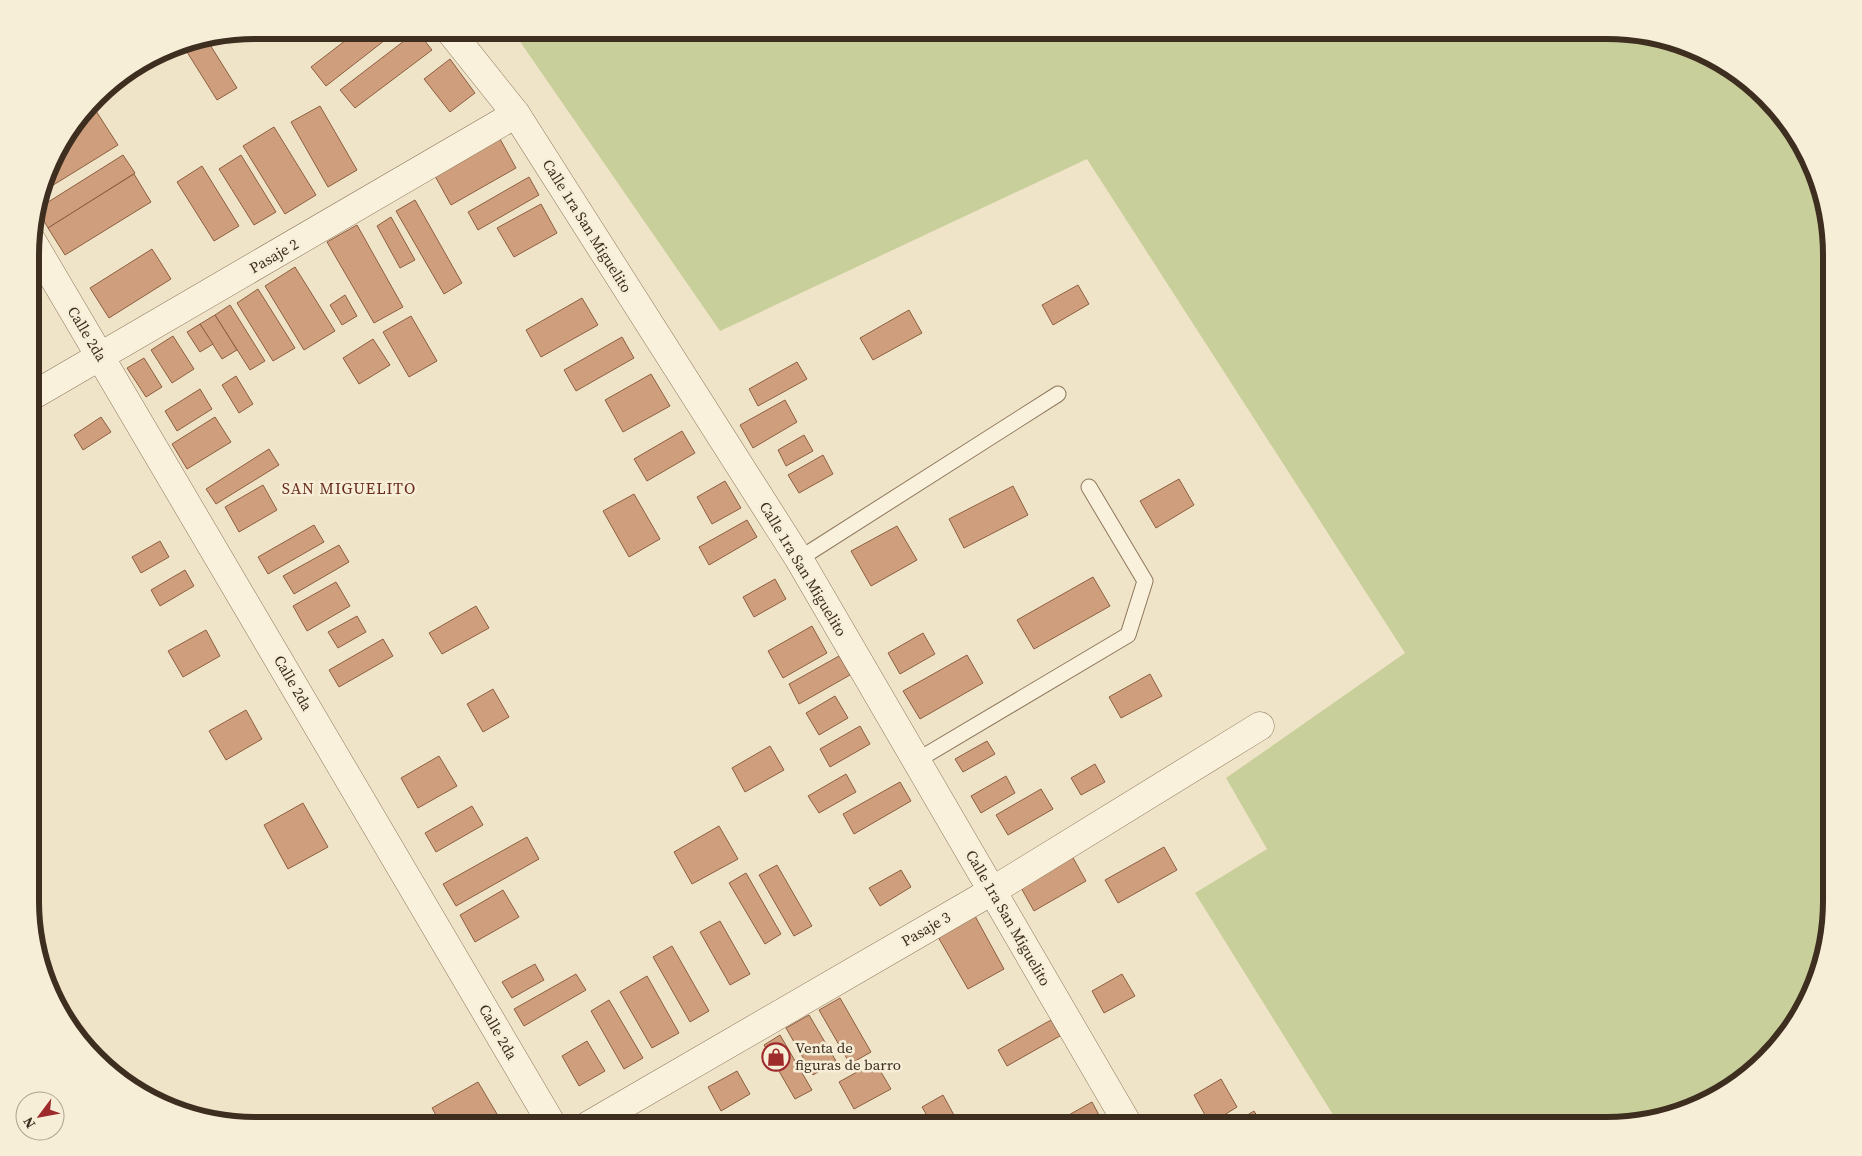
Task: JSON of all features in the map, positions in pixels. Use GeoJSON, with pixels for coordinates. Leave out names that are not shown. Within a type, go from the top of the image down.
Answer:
{"type":"FeatureCollection","features":[{"type":"Feature","properties":{"kind":"street","name":"Calle 1ra San Miguelito"},"geometry":{"type":"LineString","coordinates":[[456,39],[516,114],[799,559],[1124,1117]]}},
{"type":"Feature","properties":{"kind":"street","name":"Pasaje 2"},"geometry":{"type":"LineString","coordinates":[[39,392],[516,114]]}},
{"type":"Feature","properties":{"kind":"street","name":"Calle 2da"},"geometry":{"type":"LineString","coordinates":[[39,252],[548,1117]]}},
{"type":"Feature","properties":{"kind":"street","name":"Pasaje 3"},"geometry":{"type":"LineString","coordinates":[[603,1117],[992,891],[1260,726]]}},
{"type":"Feature","properties":{"kind":"lane"},"geometry":{"type":"LineString","coordinates":[[799,559],[1058,394]]}},
{"type":"Feature","properties":{"kind":"lane"},"geometry":{"type":"LineString","coordinates":[[916,761],[1128,635],[1145,581],[1089,487]]}},
{"type":"Feature","properties":{"kind":"green space"},"geometry":{"type":"Polygon","coordinates":[[[518,39],[1622,39],[1650,43],[1677,50],[1703,61],[1727,75],[1750,92],[1770,112],[1787,135],[1801,159],[1816,199],[1823,240],[1823,916],[1819,944],[1812,971],[1801,997],[1787,1021],[1770,1044],[1739,1073],[1690,1101],[1650,1113],[1622,1117],[1334,1117],[1195,893],[1267,849],[1226,778],[1405,653],[1087,159],[720,331],[518,39]]]}},
{"type":"Feature","properties":{"kind":"building"},"geometry":{"type":"Polygon","coordinates":[[[347,39],[386,39],[326,86],[311,67],[347,39]]]}},
{"type":"Feature","properties":{"kind":"building"},"geometry":{"type":"Polygon","coordinates":[[[407,39],[423,39],[432,50],[355,108],[340,90],[407,39]]]}},
{"type":"Feature","properties":{"kind":"building"},"geometry":{"type":"Polygon","coordinates":[[[209,44],[237,88],[217,100],[186,50],[209,44]]]}},
{"type":"Feature","properties":{"kind":"building"},"geometry":{"type":"Polygon","coordinates":[[[450,59],[475,93],[450,112],[424,79],[450,59]]]}},
{"type":"Feature","properties":{"kind":"building"},"geometry":{"type":"Polygon","coordinates":[[[320,106],[357,170],[328,187],[291,122],[320,106]]]}},
{"type":"Feature","properties":{"kind":"building"},"geometry":{"type":"Polygon","coordinates":[[[96,111],[118,145],[49,187],[61,159],[89,115],[96,111]]]}},
{"type":"Feature","properties":{"kind":"building"},"geometry":{"type":"Polygon","coordinates":[[[274,127],[316,195],[285,214],[243,146],[274,127]]]}},
{"type":"Feature","properties":{"kind":"building"},"geometry":{"type":"Polygon","coordinates":[[[500,139],[516,168],[451,205],[435,176],[500,139]]]}},
{"type":"Feature","properties":{"kind":"building"},"geometry":{"type":"Polygon","coordinates":[[[123,155],[135,173],[48,228],[42,218],[45,204],[123,155]]]}},
{"type":"Feature","properties":{"kind":"building"},"geometry":{"type":"Polygon","coordinates":[[[241,155],[276,212],[254,225],[219,169],[241,155]]]}},
{"type":"Feature","properties":{"kind":"building"},"geometry":{"type":"Polygon","coordinates":[[[202,166],[239,226],[214,241],[177,182],[202,166]]]}},
{"type":"Feature","properties":{"kind":"building"},"geometry":{"type":"Polygon","coordinates":[[[134,174],[151,202],[65,255],[48,228],[134,174]]]}},
{"type":"Feature","properties":{"kind":"building"},"geometry":{"type":"Polygon","coordinates":[[[529,177],[539,195],[478,230],[468,212],[529,177]]]}},
{"type":"Feature","properties":{"kind":"building"},"geometry":{"type":"Polygon","coordinates":[[[415,200],[462,283],[444,294],[396,211],[415,200]]]}},
{"type":"Feature","properties":{"kind":"building"},"geometry":{"type":"Polygon","coordinates":[[[541,204],[557,233],[514,257],[497,228],[541,204]]]}},
{"type":"Feature","properties":{"kind":"building"},"geometry":{"type":"Polygon","coordinates":[[[391,217],[415,260],[400,268],[377,226],[391,217]]]}},
{"type":"Feature","properties":{"kind":"building"},"geometry":{"type":"Polygon","coordinates":[[[357,225],[403,307],[374,323],[327,242],[357,225]]]}},
{"type":"Feature","properties":{"kind":"building"},"geometry":{"type":"Polygon","coordinates":[[[152,249],[171,279],[109,318],[90,288],[152,249]]]}},
{"type":"Feature","properties":{"kind":"building"},"geometry":{"type":"Polygon","coordinates":[[[295,267],[335,331],[304,350],[265,286],[295,267]]]}},
{"type":"Feature","properties":{"kind":"building"},"geometry":{"type":"Polygon","coordinates":[[[1078,285],[1089,304],[1053,325],[1042,305],[1078,285]]]}},
{"type":"Feature","properties":{"kind":"building"},"geometry":{"type":"Polygon","coordinates":[[[258,289],[295,348],[273,361],[237,303],[258,289]]]}},
{"type":"Feature","properties":{"kind":"building"},"geometry":{"type":"Polygon","coordinates":[[[345,295],[357,316],[342,325],[330,305],[345,295]]]}},
{"type":"Feature","properties":{"kind":"building"},"geometry":{"type":"Polygon","coordinates":[[[582,298],[598,325],[541,357],[526,330],[582,298]]]}},
{"type":"Feature","properties":{"kind":"building"},"geometry":{"type":"Polygon","coordinates":[[[230,305],[265,361],[250,370],[215,315],[230,305]]]}},
{"type":"Feature","properties":{"kind":"building"},"geometry":{"type":"Polygon","coordinates":[[[909,310],[922,333],[873,360],[860,338],[909,310]]]}},
{"type":"Feature","properties":{"kind":"building"},"geometry":{"type":"Polygon","coordinates":[[[215,315],[237,350],[222,359],[200,324],[215,315]]]}},
{"type":"Feature","properties":{"kind":"building"},"geometry":{"type":"Polygon","coordinates":[[[411,316],[437,361],[409,377],[383,332],[411,316]]]}},
{"type":"Feature","properties":{"kind":"building"},"geometry":{"type":"Polygon","coordinates":[[[200,324],[213,344],[200,352],[187,332],[200,324]]]}},
{"type":"Feature","properties":{"kind":"building"},"geometry":{"type":"Polygon","coordinates":[[[173,336],[194,369],[172,383],[151,350],[173,336]]]}},
{"type":"Feature","properties":{"kind":"building"},"geometry":{"type":"Polygon","coordinates":[[[622,337],[634,358],[576,391],[564,370],[622,337]]]}},
{"type":"Feature","properties":{"kind":"building"},"geometry":{"type":"Polygon","coordinates":[[[373,339],[390,365],[359,384],[343,358],[373,339]]]}},
{"type":"Feature","properties":{"kind":"building"},"geometry":{"type":"Polygon","coordinates":[[[144,358],[162,387],[146,397],[127,368],[144,358]]]}},
{"type":"Feature","properties":{"kind":"building"},"geometry":{"type":"Polygon","coordinates":[[[797,362],[807,379],[758,406],[749,389],[797,362]]]}},
{"type":"Feature","properties":{"kind":"building"},"geometry":{"type":"Polygon","coordinates":[[[651,374],[670,406],[623,432],[605,400],[651,374]]]}},
{"type":"Feature","properties":{"kind":"building"},"geometry":{"type":"Polygon","coordinates":[[[236,376],[253,404],[239,413],[222,385],[236,376]]]}},
{"type":"Feature","properties":{"kind":"building"},"geometry":{"type":"Polygon","coordinates":[[[200,389],[212,409],[177,431],[165,411],[200,389]]]}},
{"type":"Feature","properties":{"kind":"building"},"geometry":{"type":"Polygon","coordinates":[[[785,400],[797,422],[753,448],[740,425],[785,400]]]}},
{"type":"Feature","properties":{"kind":"building"},"geometry":{"type":"Polygon","coordinates":[[[101,417],[111,432],[83,450],[74,435],[101,417]]]}},
{"type":"Feature","properties":{"kind":"building"},"geometry":{"type":"Polygon","coordinates":[[[215,417],[231,442],[187,469],[172,444],[215,417]]]}},
{"type":"Feature","properties":{"kind":"building"},"geometry":{"type":"Polygon","coordinates":[[[682,431],[695,453],[647,481],[634,459],[682,431]]]}},
{"type":"Feature","properties":{"kind":"building"},"geometry":{"type":"Polygon","coordinates":[[[804,435],[813,451],[786,466],[778,450],[804,435]]]}},
{"type":"Feature","properties":{"kind":"building"},"geometry":{"type":"Polygon","coordinates":[[[269,449],[279,465],[216,504],[206,489],[269,449]]]}},
{"type":"Feature","properties":{"kind":"building"},"geometry":{"type":"Polygon","coordinates":[[[823,455],[833,474],[799,493],[788,475],[823,455]]]}},
{"type":"Feature","properties":{"kind":"building"},"geometry":{"type":"Polygon","coordinates":[[[1179,479],[1194,505],[1156,528],[1140,501],[1179,479]]]}},
{"type":"Feature","properties":{"kind":"building"},"geometry":{"type":"Polygon","coordinates":[[[725,481],[741,508],[712,524],[697,497],[725,481]]]}},
{"type":"Feature","properties":{"kind":"building"},"geometry":{"type":"Polygon","coordinates":[[[263,485],[277,510],[239,532],[225,507],[263,485]]]}},
{"type":"Feature","properties":{"kind":"building"},"geometry":{"type":"Polygon","coordinates":[[[1013,486],[1028,515],[964,548],[949,519],[1013,486]]]}},
{"type":"Feature","properties":{"kind":"building"},"geometry":{"type":"Polygon","coordinates":[[[634,494],[660,539],[629,557],[603,511],[634,494]]]}},
{"type":"Feature","properties":{"kind":"building"},"geometry":{"type":"Polygon","coordinates":[[[747,520],[757,537],[709,565],[699,547],[747,520]]]}},
{"type":"Feature","properties":{"kind":"building"},"geometry":{"type":"Polygon","coordinates":[[[314,525],[324,542],[268,574],[258,557],[314,525]]]}},
{"type":"Feature","properties":{"kind":"building"},"geometry":{"type":"Polygon","coordinates":[[[897,526],[917,560],[871,586],[851,551],[897,526]]]}},
{"type":"Feature","properties":{"kind":"building"},"geometry":{"type":"Polygon","coordinates":[[[160,541],[169,557],[141,573],[132,557],[160,541]]]}},
{"type":"Feature","properties":{"kind":"building"},"geometry":{"type":"Polygon","coordinates":[[[339,545],[349,562],[294,594],[283,576],[339,545]]]}},
{"type":"Feature","properties":{"kind":"building"},"geometry":{"type":"Polygon","coordinates":[[[185,570],[194,586],[160,606],[151,590],[185,570]]]}},
{"type":"Feature","properties":{"kind":"building"},"geometry":{"type":"Polygon","coordinates":[[[1093,577],[1110,606],[1034,649],[1017,620],[1093,577]]]}},
{"type":"Feature","properties":{"kind":"building"},"geometry":{"type":"Polygon","coordinates":[[[775,579],[786,599],[754,617],[743,597],[775,579]]]}},
{"type":"Feature","properties":{"kind":"building"},"geometry":{"type":"Polygon","coordinates":[[[336,582],[350,606],[307,631],[293,606],[336,582]]]}},
{"type":"Feature","properties":{"kind":"building"},"geometry":{"type":"Polygon","coordinates":[[[476,606],[489,628],[442,654],[429,633],[476,606]]]}},
{"type":"Feature","properties":{"kind":"building"},"geometry":{"type":"Polygon","coordinates":[[[357,616],[366,632],[338,648],[328,632],[357,616]]]}},
{"type":"Feature","properties":{"kind":"building"},"geometry":{"type":"Polygon","coordinates":[[[812,626],[827,653],[783,678],[768,651],[812,626]]]}},
{"type":"Feature","properties":{"kind":"building"},"geometry":{"type":"Polygon","coordinates":[[[206,630],[220,656],[183,677],[168,651],[206,630]]]}},
{"type":"Feature","properties":{"kind":"building"},"geometry":{"type":"Polygon","coordinates":[[[923,633],[935,654],[900,674],[888,653],[923,633]]]}},
{"type":"Feature","properties":{"kind":"building"},"geometry":{"type":"Polygon","coordinates":[[[383,639],[393,656],[339,687],[329,670],[383,639]]]}},
{"type":"Feature","properties":{"kind":"building"},"geometry":{"type":"Polygon","coordinates":[[[967,655],[983,683],[920,719],[903,691],[967,655]]]}},
{"type":"Feature","properties":{"kind":"building"},"geometry":{"type":"Polygon","coordinates":[[[839,656],[850,675],[799,704],[789,684],[839,656]]]}},
{"type":"Feature","properties":{"kind":"building"},"geometry":{"type":"Polygon","coordinates":[[[1150,674],[1162,696],[1121,718],[1109,697],[1150,674]]]}},
{"type":"Feature","properties":{"kind":"building"},"geometry":{"type":"Polygon","coordinates":[[[493,689],[509,717],[483,732],[467,704],[493,689]]]}},
{"type":"Feature","properties":{"kind":"building"},"geometry":{"type":"Polygon","coordinates":[[[835,696],[848,718],[819,735],[806,713],[835,696]]]}},
{"type":"Feature","properties":{"kind":"building"},"geometry":{"type":"Polygon","coordinates":[[[246,710],[262,739],[226,760],[209,731],[246,710]]]}},
{"type":"Feature","properties":{"kind":"building"},"geometry":{"type":"Polygon","coordinates":[[[860,726],[870,744],[830,767],[820,749],[860,726]]]}},
{"type":"Feature","properties":{"kind":"building"},"geometry":{"type":"Polygon","coordinates":[[[987,741],[995,754],[963,772],[955,759],[987,741]]]}},
{"type":"Feature","properties":{"kind":"building"},"geometry":{"type":"Polygon","coordinates":[[[770,746],[784,770],[745,792],[732,768],[770,746]]]}},
{"type":"Feature","properties":{"kind":"building"},"geometry":{"type":"Polygon","coordinates":[[[439,756],[457,786],[418,808],[401,778],[439,756]]]}},
{"type":"Feature","properties":{"kind":"building"},"geometry":{"type":"Polygon","coordinates":[[[1095,764],[1105,782],[1081,795],[1071,778],[1095,764]]]}},
{"type":"Feature","properties":{"kind":"building"},"geometry":{"type":"Polygon","coordinates":[[[846,774],[856,792],[819,813],[808,796],[846,774]]]}},
{"type":"Feature","properties":{"kind":"building"},"geometry":{"type":"Polygon","coordinates":[[[1006,776],[1015,793],[981,813],[971,796],[1006,776]]]}},
{"type":"Feature","properties":{"kind":"building"},"geometry":{"type":"Polygon","coordinates":[[[900,782],[911,801],[854,834],[843,814],[900,782]]]}},
{"type":"Feature","properties":{"kind":"building"},"geometry":{"type":"Polygon","coordinates":[[[1041,789],[1053,809],[1008,835],[996,815],[1041,789]]]}},
{"type":"Feature","properties":{"kind":"building"},"geometry":{"type":"Polygon","coordinates":[[[303,803],[328,847],[288,869],[264,825],[303,803]]]}},
{"type":"Feature","properties":{"kind":"building"},"geometry":{"type":"Polygon","coordinates":[[[472,806],[483,825],[436,852],[425,833],[472,806]]]}},
{"type":"Feature","properties":{"kind":"building"},"geometry":{"type":"Polygon","coordinates":[[[719,826],[738,859],[692,884],[674,852],[719,826]]]}},
{"type":"Feature","properties":{"kind":"building"},"geometry":{"type":"Polygon","coordinates":[[[527,837],[539,859],[456,906],[443,884],[527,837]]]}},
{"type":"Feature","properties":{"kind":"building"},"geometry":{"type":"Polygon","coordinates":[[[1164,847],[1177,870],[1118,903],[1105,880],[1164,847]]]}},
{"type":"Feature","properties":{"kind":"building"},"geometry":{"type":"Polygon","coordinates":[[[1072,856],[1086,881],[1034,911],[1020,886],[1072,856]]]}},
{"type":"Feature","properties":{"kind":"building"},"geometry":{"type":"Polygon","coordinates":[[[777,865],[812,926],[794,936],[759,875],[777,865]]]}},
{"type":"Feature","properties":{"kind":"building"},"geometry":{"type":"Polygon","coordinates":[[[901,870],[911,887],[880,906],[869,888],[901,870]]]}},
{"type":"Feature","properties":{"kind":"building"},"geometry":{"type":"Polygon","coordinates":[[[746,873],[781,934],[765,944],[729,883],[746,873]]]}},
{"type":"Feature","properties":{"kind":"building"},"geometry":{"type":"Polygon","coordinates":[[[503,890],[519,917],[475,942],[460,915],[503,890]]]}},
{"type":"Feature","properties":{"kind":"building"},"geometry":{"type":"Polygon","coordinates":[[[975,916],[1004,969],[968,989],[938,937],[975,916]]]}},
{"type":"Feature","properties":{"kind":"building"},"geometry":{"type":"Polygon","coordinates":[[[720,921],[750,974],[730,985],[700,932],[720,921]]]}},
{"type":"Feature","properties":{"kind":"building"},"geometry":{"type":"Polygon","coordinates":[[[672,946],[709,1011],[690,1022],[653,957],[672,946]]]}},
{"type":"Feature","properties":{"kind":"building"},"geometry":{"type":"Polygon","coordinates":[[[535,964],[544,980],[512,998],[502,982],[535,964]]]}},
{"type":"Feature","properties":{"kind":"building"},"geometry":{"type":"Polygon","coordinates":[[[576,974],[586,990],[524,1026],[514,1009],[576,974]]]}},
{"type":"Feature","properties":{"kind":"building"},"geometry":{"type":"Polygon","coordinates":[[[1122,974],[1135,996],[1104,1013],[1092,991],[1122,974]]]}},
{"type":"Feature","properties":{"kind":"building"},"geometry":{"type":"Polygon","coordinates":[[[647,976],[679,1033],[652,1048],[620,992],[647,976]]]}},
{"type":"Feature","properties":{"kind":"building"},"geometry":{"type":"Polygon","coordinates":[[[840,998],[871,1052],[850,1064],[819,1010],[840,998]]]}},
{"type":"Feature","properties":{"kind":"building"},"geometry":{"type":"Polygon","coordinates":[[[609,1000],[643,1058],[624,1069],[591,1011],[609,1000]]]}},
{"type":"Feature","properties":{"kind":"building"},"geometry":{"type":"Polygon","coordinates":[[[809,1015],[836,1061],[813,1075],[786,1028],[809,1015]]]}},
{"type":"Feature","properties":{"kind":"building"},"geometry":{"type":"Polygon","coordinates":[[[1051,1020],[1060,1036],[1007,1066],[998,1050],[1051,1020]]]}},
{"type":"Feature","properties":{"kind":"building"},"geometry":{"type":"Polygon","coordinates":[[[780,1035],[812,1090],[795,1099],[764,1045],[780,1035]]]}},
{"type":"Feature","properties":{"kind":"building"},"geometry":{"type":"Polygon","coordinates":[[[587,1041],[605,1071],[579,1086],[562,1056],[587,1041]]]}},
{"type":"Feature","properties":{"kind":"building"},"geometry":{"type":"Polygon","coordinates":[[[875,1062],[891,1089],[854,1109],[839,1082],[875,1062]]]}},
{"type":"Feature","properties":{"kind":"building"},"geometry":{"type":"Polygon","coordinates":[[[737,1071],[750,1094],[721,1111],[708,1087],[737,1071]]]}},
{"type":"Feature","properties":{"kind":"building"},"geometry":{"type":"Polygon","coordinates":[[[1221,1079],[1237,1107],[1221,1117],[1206,1117],[1194,1095],[1221,1079]]]}},
{"type":"Feature","properties":{"kind":"building"},"geometry":{"type":"Polygon","coordinates":[[[478,1082],[497,1114],[492,1117],[437,1117],[432,1108],[478,1082]]]}},
{"type":"Feature","properties":{"kind":"building"},"geometry":{"type":"Polygon","coordinates":[[[943,1095],[955,1117],[928,1117],[922,1107],[943,1095]]]}},
{"type":"Feature","properties":{"kind":"building"},"geometry":{"type":"Polygon","coordinates":[[[1092,1102],[1099,1115],[1096,1117],[1065,1117],[1092,1102]]]}},
{"type":"Feature","properties":{"kind":"building"},"geometry":{"type":"Polygon","coordinates":[[[1254,1111],[1258,1117],[1244,1117],[1254,1111]]]}},
{"type":"Feature","properties":{"kind":"place","name":"Venta de figuras de barro"},"geometry":{"type":"Point","coordinates":[776,1057]}},
{"type":"Feature","properties":{"kind":"district","name":"SAN MIGUELITO"},"geometry":{"type":"Point","coordinates":[349,488]}}]}
